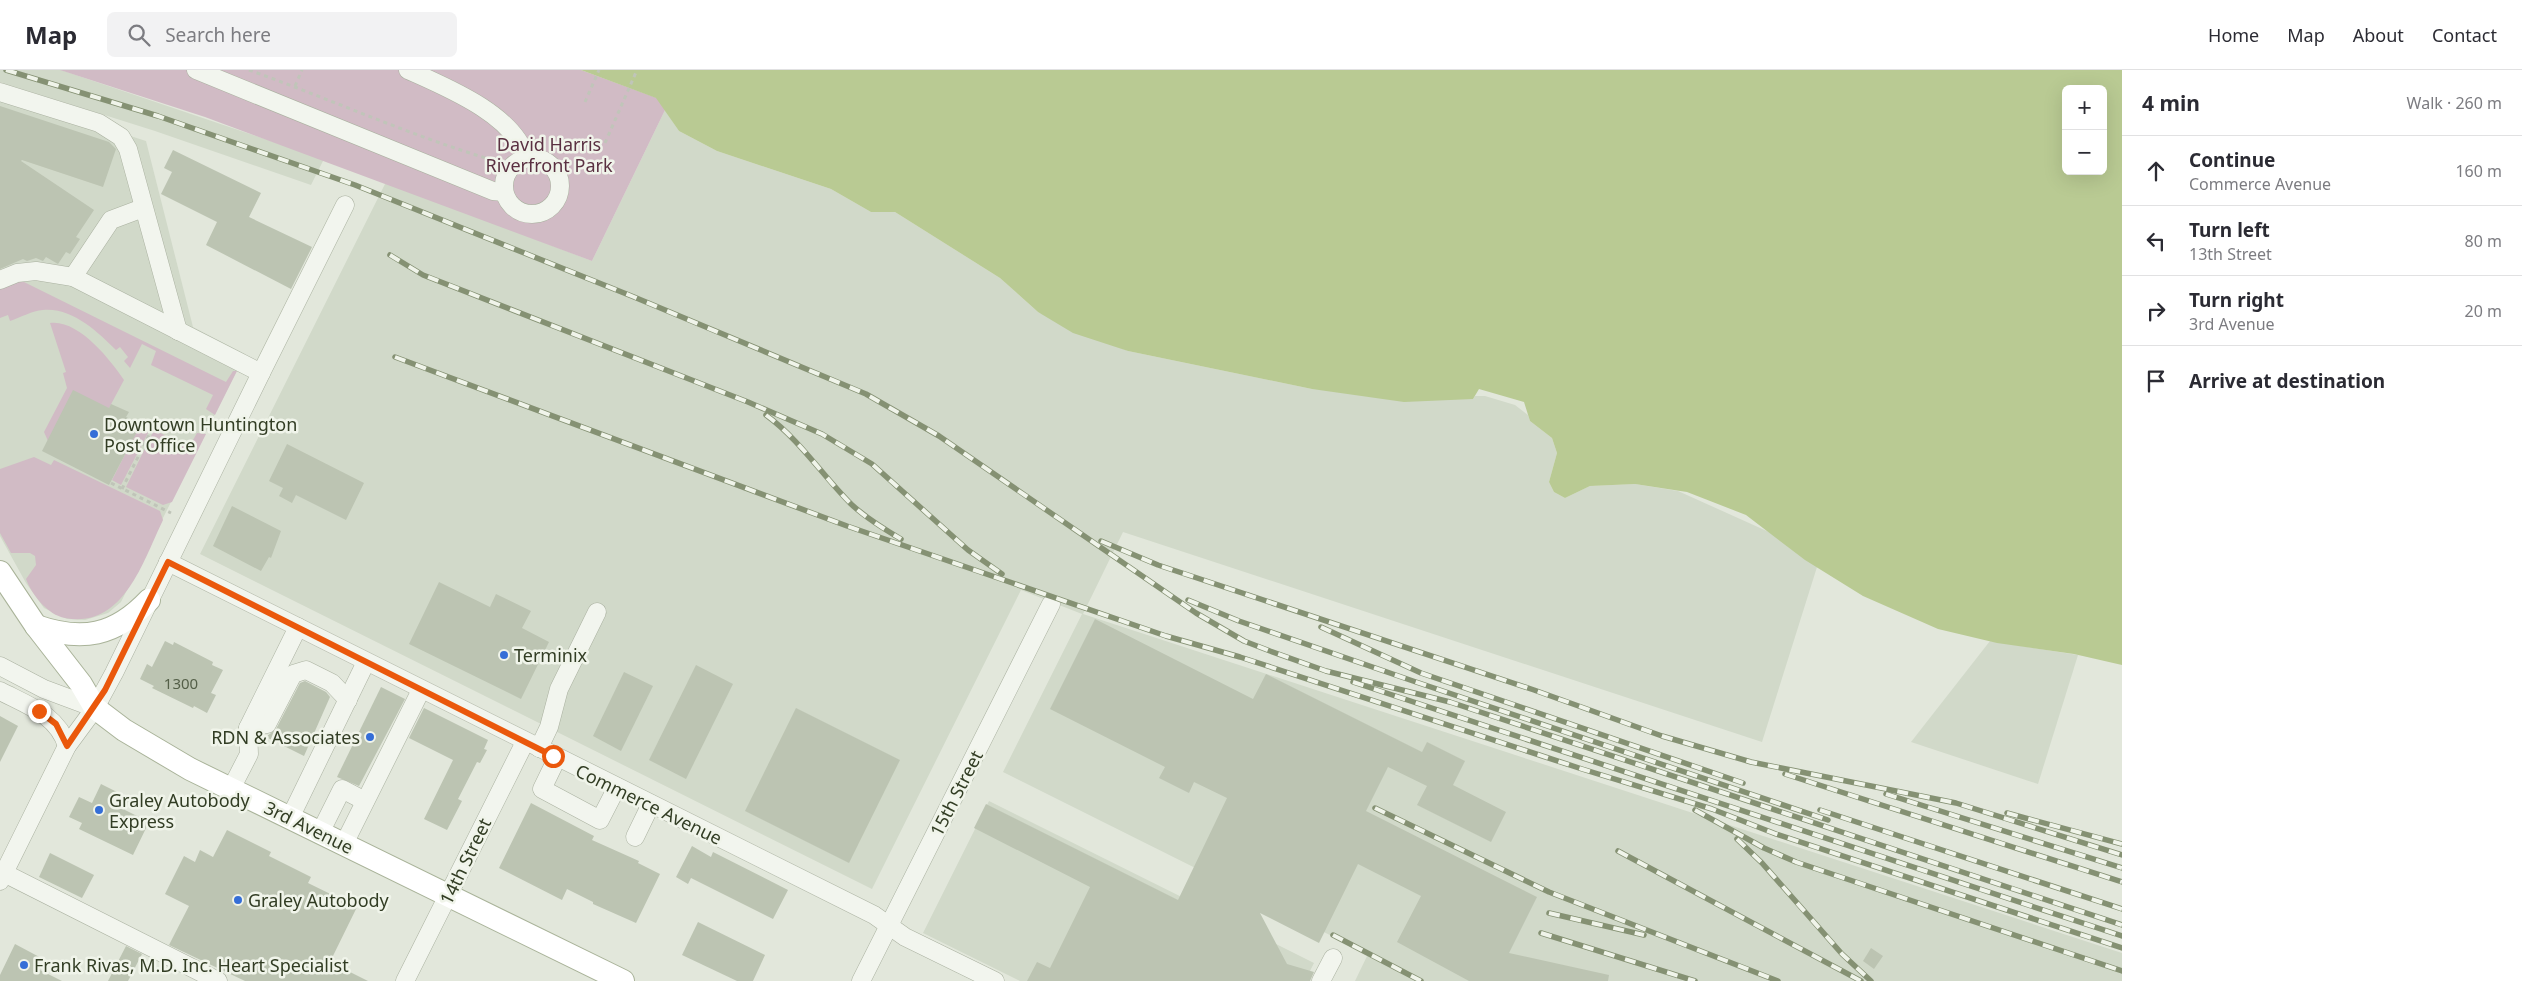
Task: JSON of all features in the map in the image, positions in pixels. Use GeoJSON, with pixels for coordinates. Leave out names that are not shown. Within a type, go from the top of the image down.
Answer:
{"type":"FeatureCollection","features":[{"type":"Feature","properties":{"kind":"main road"},"geometry":{"type":"LineString","coordinates":[[0,572],[36,626],[81,684],[95,708]]}},
{"type":"Feature","properties":{"kind":"main road"},"geometry":{"type":"LineString","coordinates":[[36,626],[68,634],[102,632],[125,622],[149,600]]}},
{"type":"Feature","properties":{"kind":"main road","name":"3rd Avenue"},"geometry":{"type":"LineString","coordinates":[[95,708],[155,750],[320,833],[449,894],[613,979]]}},
{"type":"Feature","properties":{"kind":"street"},"geometry":{"type":"LineString","coordinates":[[196,70],[492,191],[504,192]]}},
{"type":"Feature","properties":{"kind":"street"},"geometry":{"type":"LineString","coordinates":[[408,70],[460,94],[496,119],[518,139],[526,158]]}},
{"type":"Feature","properties":{"kind":"street"},"geometry":{"type":"LineString","coordinates":[[0,92],[99,123],[121,137],[128,149],[178,331]]}},
{"type":"Feature","properties":{"kind":"street"},"geometry":{"type":"LineString","coordinates":[[526,158],[546,161],[554,168],[559,177],[561,187],[558,197],[549,208],[535,214],[515,208],[504,192],[504,183],[509,170],[518,161],[526,158]]}},
{"type":"Feature","properties":{"kind":"street"},"geometry":{"type":"LineString","coordinates":[[218,981],[1,875],[67,746],[95,708],[346,205]]}},
{"type":"Feature","properties":{"kind":"street"},"geometry":{"type":"LineString","coordinates":[[74,277],[111,220],[143,208]]}},
{"type":"Feature","properties":{"kind":"street"},"geometry":{"type":"LineString","coordinates":[[0,280],[17,273],[36,271],[74,277],[262,373]]}},
{"type":"Feature","properties":{"kind":"street","name":"Commerce Avenue"},"geometry":{"type":"LineString","coordinates":[[168,562],[874,915],[905,936],[995,981]]}},
{"type":"Feature","properties":{"kind":"street","name":"15th Street"},"geometry":{"type":"LineString","coordinates":[[861,981],[1051,604]]}},
{"type":"Feature","properties":{"kind":"street","name":"14th Street"},"geometry":{"type":"LineString","coordinates":[[406,981],[449,894],[532,745],[549,727],[559,689],[597,612]]}},
{"type":"Feature","properties":{"kind":"street"},"geometry":{"type":"LineString","coordinates":[[231,789],[249,754],[248,728],[298,627]]}},
{"type":"Feature","properties":{"kind":"street"},"geometry":{"type":"LineString","coordinates":[[290,818],[366,662]]}},
{"type":"Feature","properties":{"kind":"street","name":"3rd Avenue"},"geometry":{"type":"LineString","coordinates":[[0,666],[44,689],[95,708]]}},
{"type":"Feature","properties":{"kind":"street"},"geometry":{"type":"LineString","coordinates":[[248,728],[267,724],[292,674],[306,670],[332,683],[348,700]]}},
{"type":"Feature","properties":{"kind":"street"},"geometry":{"type":"LineString","coordinates":[[344,844],[421,690]]}},
{"type":"Feature","properties":{"kind":"street"},"geometry":{"type":"LineString","coordinates":[[0,691],[48,717],[61,731],[67,746]]}},
{"type":"Feature","properties":{"kind":"street"},"geometry":{"type":"LineString","coordinates":[[558,758],[542,790],[600,820],[617,787]]}},
{"type":"Feature","properties":{"kind":"street"},"geometry":{"type":"LineString","coordinates":[[320,833],[342,789],[365,801]]}},
{"type":"Feature","properties":{"kind":"street"},"geometry":{"type":"LineString","coordinates":[[634,837],[651,804]]}},
{"type":"Feature","properties":{"kind":"street"},"geometry":{"type":"LineString","coordinates":[[1321,981],[1333,958]]}},
{"type":"Feature","properties":{"kind":"path"},"geometry":{"type":"LineString","coordinates":[[249,70],[295,86],[394,128],[499,162],[509,170]]}},
{"type":"Feature","properties":{"kind":"path"},"geometry":{"type":"LineString","coordinates":[[295,86],[302,70]]}},
{"type":"Feature","properties":{"kind":"path"},"geometry":{"type":"LineString","coordinates":[[585,102],[599,70]]}},
{"type":"Feature","properties":{"kind":"path"},"geometry":{"type":"LineString","coordinates":[[605,143],[637,70]]}},
{"type":"Feature","properties":{"kind":"path"},"geometry":{"type":"LineString","coordinates":[[122,489],[153,427]]}},
{"type":"Feature","properties":{"kind":"path"},"geometry":{"type":"LineString","coordinates":[[111,483],[170,513]]}},
{"type":"Feature","properties":{"kind":"shaded area"},"geometry":{"type":"Polygon","coordinates":[[[0,70],[61,70],[324,159],[311,185],[155,131],[0,82],[0,70]]]}},
{"type":"Feature","properties":{"kind":"shaded area"},"geometry":{"type":"Polygon","coordinates":[[[581,70],[2122,70],[2122,665],[2074,654],[1997,643],[1938,629],[1863,596],[1805,560],[1746,515],[1687,492],[1635,484],[1590,486],[1565,498],[1554,492],[1549,482],[1557,453],[1552,438],[1530,421],[1524,402],[1479,389],[1473,399],[1404,402],[1312,389],[1128,351],[1073,333],[1038,312],[1000,278],[895,212],[871,212],[831,189],[717,151],[679,131],[656,98],[581,70]]]}},
{"type":"Feature","properties":{"kind":"shaded area"},"geometry":{"type":"Polygon","coordinates":[[[0,94],[146,141],[193,327],[245,354],[121,602],[108,613],[85,620],[67,619],[44,608],[26,583],[0,536],[0,94]]]}},
{"type":"Feature","properties":{"kind":"shaded area"},"geometry":{"type":"Polygon","coordinates":[[[665,110],[679,131],[717,151],[831,189],[871,212],[895,212],[1000,278],[1038,312],[1128,351],[1312,389],[1473,399],[1475,396],[1485,396],[1515,405],[1528,415],[1530,421],[1552,438],[1557,453],[1549,482],[1554,492],[1565,498],[1590,486],[1635,484],[1678,491],[1769,532],[1817,567],[1762,742],[1123,532],[1083,614],[2122,953],[2122,981],[1355,981],[1368,954],[1003,772],[1082,614],[1021,590],[872,889],[200,554],[386,182],[592,261],[665,110]]]}},
{"type":"Feature","properties":{"kind":"shaded area"},"geometry":{"type":"Polygon","coordinates":[[[1990,641],[2078,655],[2038,784],[1911,742],[1990,641]]]}},
{"type":"Feature","properties":{"kind":"shaded area"},"geometry":{"type":"Polygon","coordinates":[[[989,801],[1314,963],[1305,981],[1020,981],[923,933],[989,801]]]}},
{"type":"Feature","properties":{"kind":"green space","name":"David Harris Riverfront Park"},"geometry":{"type":"Polygon","coordinates":[[[60,70],[581,70],[657,98],[665,110],[592,261],[205,117],[60,70]]]}},
{"type":"Feature","properties":{"kind":"green space"},"geometry":{"type":"Polygon","coordinates":[[[22,281],[226,382],[233,371],[237,371],[215,415],[206,409],[213,395],[151,365],[156,351],[142,344],[130,368],[124,361],[128,357],[120,347],[116,350],[84,322],[64,312],[43,310],[10,321],[8,315],[0,318],[0,288],[22,281]]]}},
{"type":"Feature","properties":{"kind":"green space"},"geometry":{"type":"Polygon","coordinates":[[[50,323],[61,323],[82,334],[102,352],[124,380],[109,408],[48,441],[44,432],[67,388],[63,373],[66,372],[50,323]]]}},
{"type":"Feature","properties":{"kind":"green space"},"geometry":{"type":"Polygon","coordinates":[[[139,427],[149,431],[121,485],[112,480],[139,427]]]}},
{"type":"Feature","properties":{"kind":"green space"},"geometry":{"type":"Polygon","coordinates":[[[154,430],[189,447],[197,433],[206,434],[172,502],[163,505],[126,487],[154,430]]]}},
{"type":"Feature","properties":{"kind":"green space"},"geometry":{"type":"Polygon","coordinates":[[[34,457],[51,465],[54,460],[160,511],[163,520],[139,572],[117,603],[102,613],[85,619],[65,618],[47,609],[36,598],[26,579],[36,565],[35,556],[30,553],[11,553],[0,533],[0,469],[34,457]]]}},
{"type":"Feature","properties":{"kind":"building"},"geometry":{"type":"Polygon","coordinates":[[[0,106],[109,142],[116,149],[103,187],[21,161],[94,210],[76,237],[80,239],[70,254],[66,252],[58,264],[46,257],[43,261],[36,258],[27,261],[23,259],[0,269],[0,106]]]}},
{"type":"Feature","properties":{"kind":"building"},"geometry":{"type":"Polygon","coordinates":[[[173,150],[261,193],[249,217],[312,247],[291,289],[206,245],[217,222],[161,194],[172,172],[164,168],[173,150]]]}},
{"type":"Feature","properties":{"kind":"building","name":"Downtown Huntington Post Office"},"geometry":{"type":"Polygon","coordinates":[[[73,390],[109,408],[111,404],[129,412],[126,417],[141,424],[109,485],[42,451],[73,390]]]}},
{"type":"Feature","properties":{"kind":"building"},"geometry":{"type":"Polygon","coordinates":[[[287,444],[364,483],[346,520],[296,495],[292,503],[279,496],[283,488],[269,481],[287,444]]]}},
{"type":"Feature","properties":{"kind":"building"},"geometry":{"type":"Polygon","coordinates":[[[232,506],[281,531],[271,558],[269,557],[261,571],[213,546],[232,506]]]}},
{"type":"Feature","properties":{"kind":"building"},"geometry":{"type":"Polygon","coordinates":[[[439,582],[490,607],[496,594],[531,611],[522,628],[549,642],[521,699],[409,644],[439,582]]]}},
{"type":"Feature","properties":{"kind":"building"},"geometry":{"type":"Polygon","coordinates":[[[1095,619],[1253,699],[1266,674],[1422,752],[1427,742],[1465,761],[1453,785],[1506,812],[1491,842],[1417,805],[1427,786],[1388,767],[1366,811],[1537,897],[1509,953],[1609,975],[1608,981],[1469,981],[1397,942],[1421,896],[1358,864],[1319,943],[1260,913],[1287,964],[1314,972],[1310,981],[1027,981],[1037,962],[1050,968],[1090,887],[974,828],[986,804],[1178,900],[1227,798],[1194,782],[1189,793],[1159,778],[1165,767],[1050,709],[1095,619]]]}},
{"type":"Feature","properties":{"kind":"building"},"geometry":{"type":"Polygon","coordinates":[[[165,641],[173,645],[174,642],[213,662],[212,665],[223,670],[211,693],[216,695],[207,713],[152,688],[154,686],[140,679],[147,664],[152,667],[165,641]]]}},
{"type":"Feature","properties":{"kind":"building"},"geometry":{"type":"Polygon","coordinates":[[[696,665],[733,684],[686,779],[649,760],[696,665]]]}},
{"type":"Feature","properties":{"kind":"building"},"geometry":{"type":"Polygon","coordinates":[[[624,672],[653,686],[621,751],[593,736],[624,672]]]}},
{"type":"Feature","properties":{"kind":"building"},"geometry":{"type":"Polygon","coordinates":[[[305,681],[326,692],[330,697],[304,756],[266,737],[276,729],[300,683],[305,681]]]}},
{"type":"Feature","properties":{"kind":"building","name":"RDN & Associates"},"geometry":{"type":"Polygon","coordinates":[[[381,687],[405,699],[359,786],[337,777],[381,687]]]}},
{"type":"Feature","properties":{"kind":"building"},"geometry":{"type":"Polygon","coordinates":[[[424,708],[488,740],[484,749],[487,750],[480,763],[477,762],[458,799],[462,801],[447,830],[424,819],[453,760],[409,738],[424,708]]]}},
{"type":"Feature","properties":{"kind":"building"},"geometry":{"type":"Polygon","coordinates":[[[796,708],[900,760],[849,863],[745,811],[796,708]]]}},
{"type":"Feature","properties":{"kind":"building"},"geometry":{"type":"Polygon","coordinates":[[[0,716],[18,726],[0,762],[0,716]]]}},
{"type":"Feature","properties":{"kind":"building","name":"Graley Autobody Express"},"geometry":{"type":"Polygon","coordinates":[[[101,784],[131,799],[125,810],[149,822],[133,855],[79,829],[82,823],[69,817],[79,797],[92,803],[101,784]]]}},
{"type":"Feature","properties":{"kind":"building"},"geometry":{"type":"Polygon","coordinates":[[[531,803],[594,836],[592,840],[639,861],[638,863],[660,874],[636,923],[593,904],[593,902],[567,889],[562,900],[499,868],[531,803]]]}},
{"type":"Feature","properties":{"kind":"building","name":"Graley Autobody"},"geometry":{"type":"Polygon","coordinates":[[[227,830],[271,852],[269,856],[311,877],[308,883],[357,907],[330,962],[368,981],[245,981],[169,945],[189,906],[165,894],[184,856],[195,862],[200,850],[213,857],[227,830]]]}},
{"type":"Feature","properties":{"kind":"building"},"geometry":{"type":"Polygon","coordinates":[[[692,846],[711,857],[713,852],[788,890],[773,919],[691,878],[688,884],[676,877],[692,846]]]}},
{"type":"Feature","properties":{"kind":"building"},"geometry":{"type":"Polygon","coordinates":[[[50,853],[94,875],[82,898],[39,877],[50,853]]]}},
{"type":"Feature","properties":{"kind":"building"},"geometry":{"type":"Polygon","coordinates":[[[698,922],[765,955],[753,981],[737,981],[682,955],[698,922]]]}},
{"type":"Feature","properties":{"kind":"building","name":"Frank Rivas, M.D. Inc. Heart Specialist"},"geometry":{"type":"Polygon","coordinates":[[[15,944],[45,960],[40,970],[62,981],[0,981],[0,975],[15,944]]]}},
{"type":"Feature","properties":{"kind":"building"},"geometry":{"type":"Polygon","coordinates":[[[126,946],[142,954],[128,981],[108,981],[126,946]]]}},
{"type":"Feature","properties":{"kind":"building"},"geometry":{"type":"Polygon","coordinates":[[[1871,948],[1883,956],[1874,969],[1863,961],[1871,948]]]}},
{"type":"Feature","properties":{"kind":"railway"},"geometry":{"type":"LineString","coordinates":[[6,70],[158,116],[355,185],[634,297],[866,394],[939,436],[1196,613],[1244,641],[1326,671],[1450,702],[2122,925]]}},
{"type":"Feature","properties":{"kind":"railway"},"geometry":{"type":"LineString","coordinates":[[390,255],[423,275],[748,402],[822,434],[872,464],[968,550],[1002,574]]}},
{"type":"Feature","properties":{"kind":"railway"},"geometry":{"type":"LineString","coordinates":[[395,357],[847,526],[1166,636],[1240,657],[1582,769],[1712,809],[1776,834],[2122,948]]}},
{"type":"Feature","properties":{"kind":"railway"},"geometry":{"type":"LineString","coordinates":[[766,415],[790,435],[851,504],[869,519],[901,539]]}},
{"type":"Feature","properties":{"kind":"railway"},"geometry":{"type":"LineString","coordinates":[[1101,541],[1158,565],[1534,690],[1662,736],[1751,762],[1956,803],[2122,855]]}},
{"type":"Feature","properties":{"kind":"railway"},"geometry":{"type":"LineString","coordinates":[[1188,600],[1239,621],[1413,681],[1828,820]]}},
{"type":"Feature","properties":{"kind":"railway"},"geometry":{"type":"LineString","coordinates":[[1321,627],[1421,673],[1743,783]]}},
{"type":"Feature","properties":{"kind":"railway"},"geometry":{"type":"LineString","coordinates":[[1353,682],[2122,936]]}},
{"type":"Feature","properties":{"kind":"railway"},"geometry":{"type":"LineString","coordinates":[[1785,774],[2122,882]]}},
{"type":"Feature","properties":{"kind":"railway"},"geometry":{"type":"LineString","coordinates":[[1886,794],[2122,868]]}},
{"type":"Feature","properties":{"kind":"railway"},"geometry":{"type":"LineString","coordinates":[[1375,808],[1549,892],[1778,981]]}},
{"type":"Feature","properties":{"kind":"railway"},"geometry":{"type":"LineString","coordinates":[[1695,810],[1764,848],[1796,862],[2122,971]]}},
{"type":"Feature","properties":{"kind":"railway"},"geometry":{"type":"LineString","coordinates":[[1820,810],[2122,909]]}},
{"type":"Feature","properties":{"kind":"railway"},"geometry":{"type":"LineString","coordinates":[[2007,813],[2122,844]]}},
{"type":"Feature","properties":{"kind":"railway"},"geometry":{"type":"LineString","coordinates":[[1737,839],[1762,863],[1842,954],[1871,981]]}},
{"type":"Feature","properties":{"kind":"railway"},"geometry":{"type":"LineString","coordinates":[[1618,851],[1861,981]]}},
{"type":"Feature","properties":{"kind":"railway"},"geometry":{"type":"LineString","coordinates":[[1549,913],[1644,935]]}},
{"type":"Feature","properties":{"kind":"railway"},"geometry":{"type":"LineString","coordinates":[[1541,933],[1695,981]]}},
{"type":"Feature","properties":{"kind":"railway"},"geometry":{"type":"LineString","coordinates":[[1333,935],[1421,981]]}},
{"type":"Feature","properties":{"kind":"place","name":"Downtown Huntington Post Office"},"geometry":{"type":"Point","coordinates":[94,434]}},
{"type":"Feature","properties":{"kind":"place","name":"Terminix"},"geometry":{"type":"Point","coordinates":[504,655]}},
{"type":"Feature","properties":{"kind":"place","name":"RDN & Associates"},"geometry":{"type":"Point","coordinates":[370,737]}},
{"type":"Feature","properties":{"kind":"place","name":"Graley Autobody Express"},"geometry":{"type":"Point","coordinates":[99,810]}},
{"type":"Feature","properties":{"kind":"place","name":"Graley Autobody"},"geometry":{"type":"Point","coordinates":[238,900]}},
{"type":"Feature","properties":{"kind":"place","name":"Frank Rivas, M.D. Inc. Heart Specialist"},"geometry":{"type":"Point","coordinates":[24,965]}},
{"type":"Feature","properties":{"kind":"route"},"geometry":{"type":"LineString","coordinates":[[39,711],[56,724],[65,738],[67,746],[95,708],[105,690],[168,562],[553,756]]}}]}
